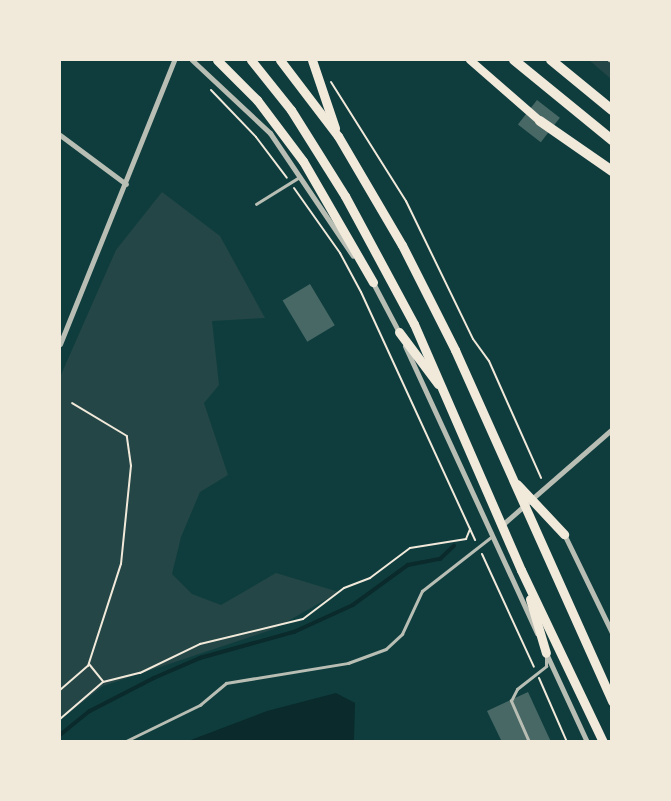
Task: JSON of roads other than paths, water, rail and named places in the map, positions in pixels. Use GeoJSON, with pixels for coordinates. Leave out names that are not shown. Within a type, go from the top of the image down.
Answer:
{"type":"FeatureCollection","features":[{"type":"Feature","properties":{"kind":"highway"},"geometry":{"type":"LineString","coordinates":[[514,60],[611,141]]}},
{"type":"Feature","properties":{"kind":"highway"},"geometry":{"type":"LineString","coordinates":[[551,60],[611,110]]}},
{"type":"Feature","properties":{"kind":"highway"},"geometry":{"type":"LineString","coordinates":[[540,121],[611,171]]}},
{"type":"Feature","properties":{"kind":"main road"},"geometry":{"type":"LineString","coordinates":[[216,60],[278,125],[333,206],[373,282]]}},
{"type":"Feature","properties":{"kind":"main road"},"geometry":{"type":"LineString","coordinates":[[251,60],[291,110],[345,196],[445,393],[521,570],[603,741]]}},
{"type":"Feature","properties":{"kind":"main road"},"geometry":{"type":"LineString","coordinates":[[280,60],[338,136],[402,245],[511,477],[527,502],[611,701]]}},
{"type":"Feature","properties":{"kind":"main road"},"geometry":{"type":"LineString","coordinates":[[312,60],[338,136]]}},
{"type":"Feature","properties":{"kind":"main road"},"geometry":{"type":"LineString","coordinates":[[470,60],[540,121]]}},
{"type":"Feature","properties":{"kind":"main road"},"geometry":{"type":"LineString","coordinates":[[399,331],[445,393]]}},
{"type":"Feature","properties":{"kind":"main road"},"geometry":{"type":"LineString","coordinates":[[527,502],[564,534]]}},
{"type":"Feature","properties":{"kind":"main road"},"geometry":{"type":"LineString","coordinates":[[521,570],[546,653]]}},
{"type":"Feature","properties":{"kind":"street"},"geometry":{"type":"LineString","coordinates":[[60,344],[174,60]]}},
{"type":"Feature","properties":{"kind":"street"},"geometry":{"type":"LineString","coordinates":[[192,60],[270,133],[373,282],[399,331],[491,537],[587,741]]}},
{"type":"Feature","properties":{"kind":"street"},"geometry":{"type":"LineString","coordinates":[[60,135],[126,184]]}},
{"type":"Feature","properties":{"kind":"street"},"geometry":{"type":"LineString","coordinates":[[502,525],[611,429]]}},
{"type":"Feature","properties":{"kind":"street"},"geometry":{"type":"LineString","coordinates":[[564,534],[611,633]]}},
{"type":"Feature","properties":{"kind":"lane"},"geometry":{"type":"LineString","coordinates":[[256,204],[289,181],[301,177]]}},
{"type":"Feature","properties":{"kind":"lane"},"geometry":{"type":"LineString","coordinates":[[124,741],[200,705],[226,683],[348,663],[386,649],[402,634],[422,591],[477,544],[491,537]]}},
{"type":"Feature","properties":{"kind":"lane"},"geometry":{"type":"LineString","coordinates":[[529,741],[510,701],[536,671],[546,666],[546,653]]}},
{"type":"Feature","properties":{"kind":"waterway"},"geometry":{"type":"LineString","coordinates":[[60,735],[90,711],[154,678],[200,658],[294,632],[353,605],[408,565],[440,559],[454,546]]}}]}
